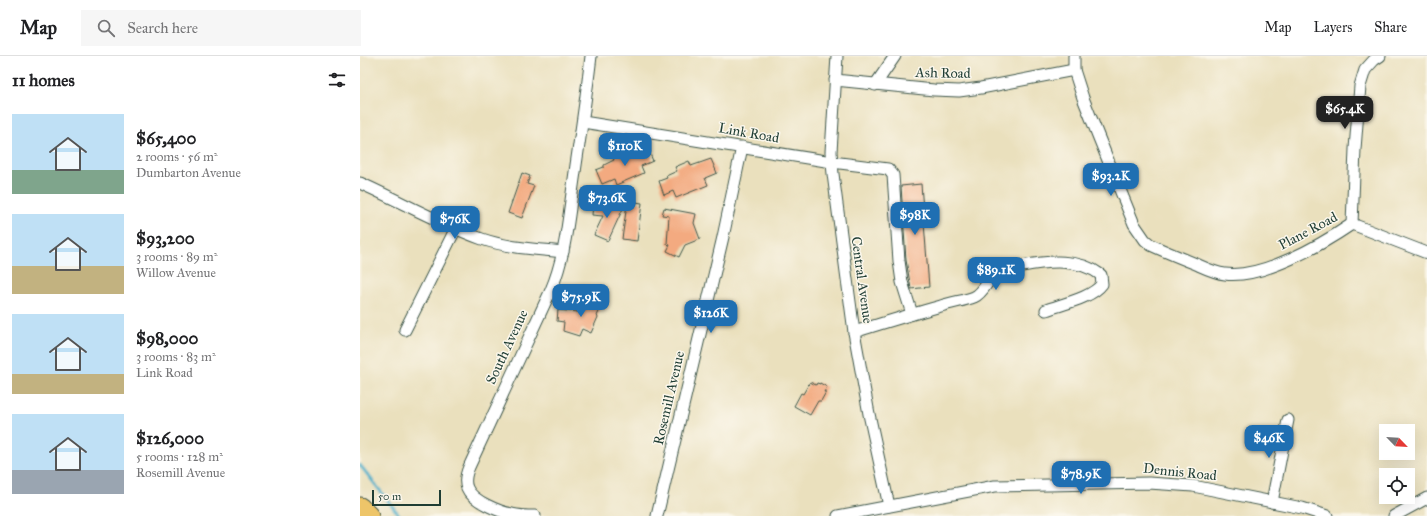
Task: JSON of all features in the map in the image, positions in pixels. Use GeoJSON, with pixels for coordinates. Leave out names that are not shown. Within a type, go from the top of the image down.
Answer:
{"type":"FeatureCollection","features":[{"type":"Feature","properties":{"kind":"highway"},"geometry":{"type":"LineString","coordinates":[[360,507],[369,516]]}},
{"type":"Feature","properties":{"kind":"street","name":"South Avenue"},"geometry":{"type":"LineString","coordinates":[[534,516],[503,512],[479,500],[467,490],[466,474],[553,285],[563,252],[583,122],[591,56]]}},
{"type":"Feature","properties":{"kind":"street","name":"Central Avenue"},"geometry":{"type":"LineString","coordinates":[[837,56],[831,152],[832,162],[854,332],[869,414],[889,506]]}},
{"type":"Feature","properties":{"kind":"street"},"geometry":{"type":"LineString","coordinates":[[876,85],[895,56]]}},
{"type":"Feature","properties":{"kind":"street","name":"Plane Road"},"geometry":{"type":"LineString","coordinates":[[1074,56],[1074,70],[1083,98],[1099,138],[1138,231],[1151,245],[1223,274],[1244,274],[1270,268],[1333,236],[1352,224],[1427,253]]}},
{"type":"Feature","properties":{"kind":"street"},"geometry":{"type":"LineString","coordinates":[[1352,224],[1355,149],[1360,86],[1365,70],[1380,56]]}},
{"type":"Feature","properties":{"kind":"street","name":"Ash Road"},"geometry":{"type":"LineString","coordinates":[[835,80],[876,85],[959,91],[1074,70]]}},
{"type":"Feature","properties":{"kind":"street","name":"Link Road"},"geometry":{"type":"LineString","coordinates":[[583,122],[832,162],[888,168],[893,175],[902,282],[912,314]]}},
{"type":"Feature","properties":{"kind":"street","name":"Rosemill Avenue"},"geometry":{"type":"LineString","coordinates":[[657,516],[723,237],[742,147]]}},
{"type":"Feature","properties":{"kind":"street"},"geometry":{"type":"LineString","coordinates":[[360,183],[482,239],[496,243],[563,252]]}},
{"type":"Feature","properties":{"kind":"street"},"geometry":{"type":"LineString","coordinates":[[405,330],[456,228]]}},
{"type":"Feature","properties":{"kind":"street"},"geometry":{"type":"LineString","coordinates":[[854,332],[975,297],[982,291],[995,273],[1008,268],[1049,261],[1072,263],[1087,267],[1101,276],[1102,284],[1090,294],[1046,310]]}},
{"type":"Feature","properties":{"kind":"street"},"geometry":{"type":"LineString","coordinates":[[1272,502],[1288,420]]}},
{"type":"Feature","properties":{"kind":"street","name":"Dennis Road"},"geometry":{"type":"LineString","coordinates":[[838,516],[995,486],[1149,483],[1193,486],[1302,508],[1326,516]]}},
{"type":"Feature","properties":{"kind":"street"},"geometry":{"type":"LineString","coordinates":[[1394,516],[1427,498]]}},
{"type":"Feature","properties":{"kind":"building"},"geometry":{"type":"Polygon","coordinates":[[[648,149],[653,161],[641,166],[644,173],[616,185],[614,179],[602,184],[596,170],[604,167],[604,165],[614,160],[613,157],[628,150],[630,154],[639,150],[640,153],[648,149]]]}},
{"type":"Feature","properties":{"kind":"building"},"geometry":{"type":"Polygon","coordinates":[[[711,159],[717,173],[705,178],[708,185],[676,198],[673,191],[664,195],[659,181],[667,178],[666,176],[677,171],[675,167],[689,161],[691,166],[711,159]]]}},
{"type":"Feature","properties":{"kind":"building"},"geometry":{"type":"Polygon","coordinates":[[[522,173],[530,176],[527,184],[534,186],[522,218],[508,213],[522,173]]]}},
{"type":"Feature","properties":{"kind":"building"},"geometry":{"type":"Polygon","coordinates":[[[921,184],[929,287],[911,289],[906,260],[901,186],[921,184]]]}},
{"type":"Feature","properties":{"kind":"building"},"geometry":{"type":"Polygon","coordinates":[[[629,201],[642,203],[637,241],[622,239],[627,204],[629,205],[629,201]]]}},
{"type":"Feature","properties":{"kind":"building"},"geometry":{"type":"Polygon","coordinates":[[[610,202],[625,204],[608,241],[594,235],[603,216],[592,215],[593,204],[609,207],[610,202]]]}},
{"type":"Feature","properties":{"kind":"building"},"geometry":{"type":"Polygon","coordinates":[[[664,208],[696,214],[694,223],[700,239],[685,245],[679,257],[667,251],[670,245],[667,244],[669,216],[662,215],[664,208]]]}},
{"type":"Feature","properties":{"kind":"building"},"geometry":{"type":"Polygon","coordinates":[[[588,296],[600,301],[598,306],[601,307],[591,333],[582,329],[579,336],[563,331],[564,322],[557,321],[558,310],[578,312],[577,309],[583,308],[588,296]]]}},
{"type":"Feature","properties":{"kind":"building"},"geometry":{"type":"Polygon","coordinates":[[[810,382],[816,385],[817,383],[820,383],[827,387],[821,401],[818,401],[810,415],[794,406],[801,393],[803,394],[810,382]]]}},
{"type":"Feature","properties":{"kind":"waterway"},"geometry":{"type":"LineString","coordinates":[[360,465],[400,516]]}}]}
